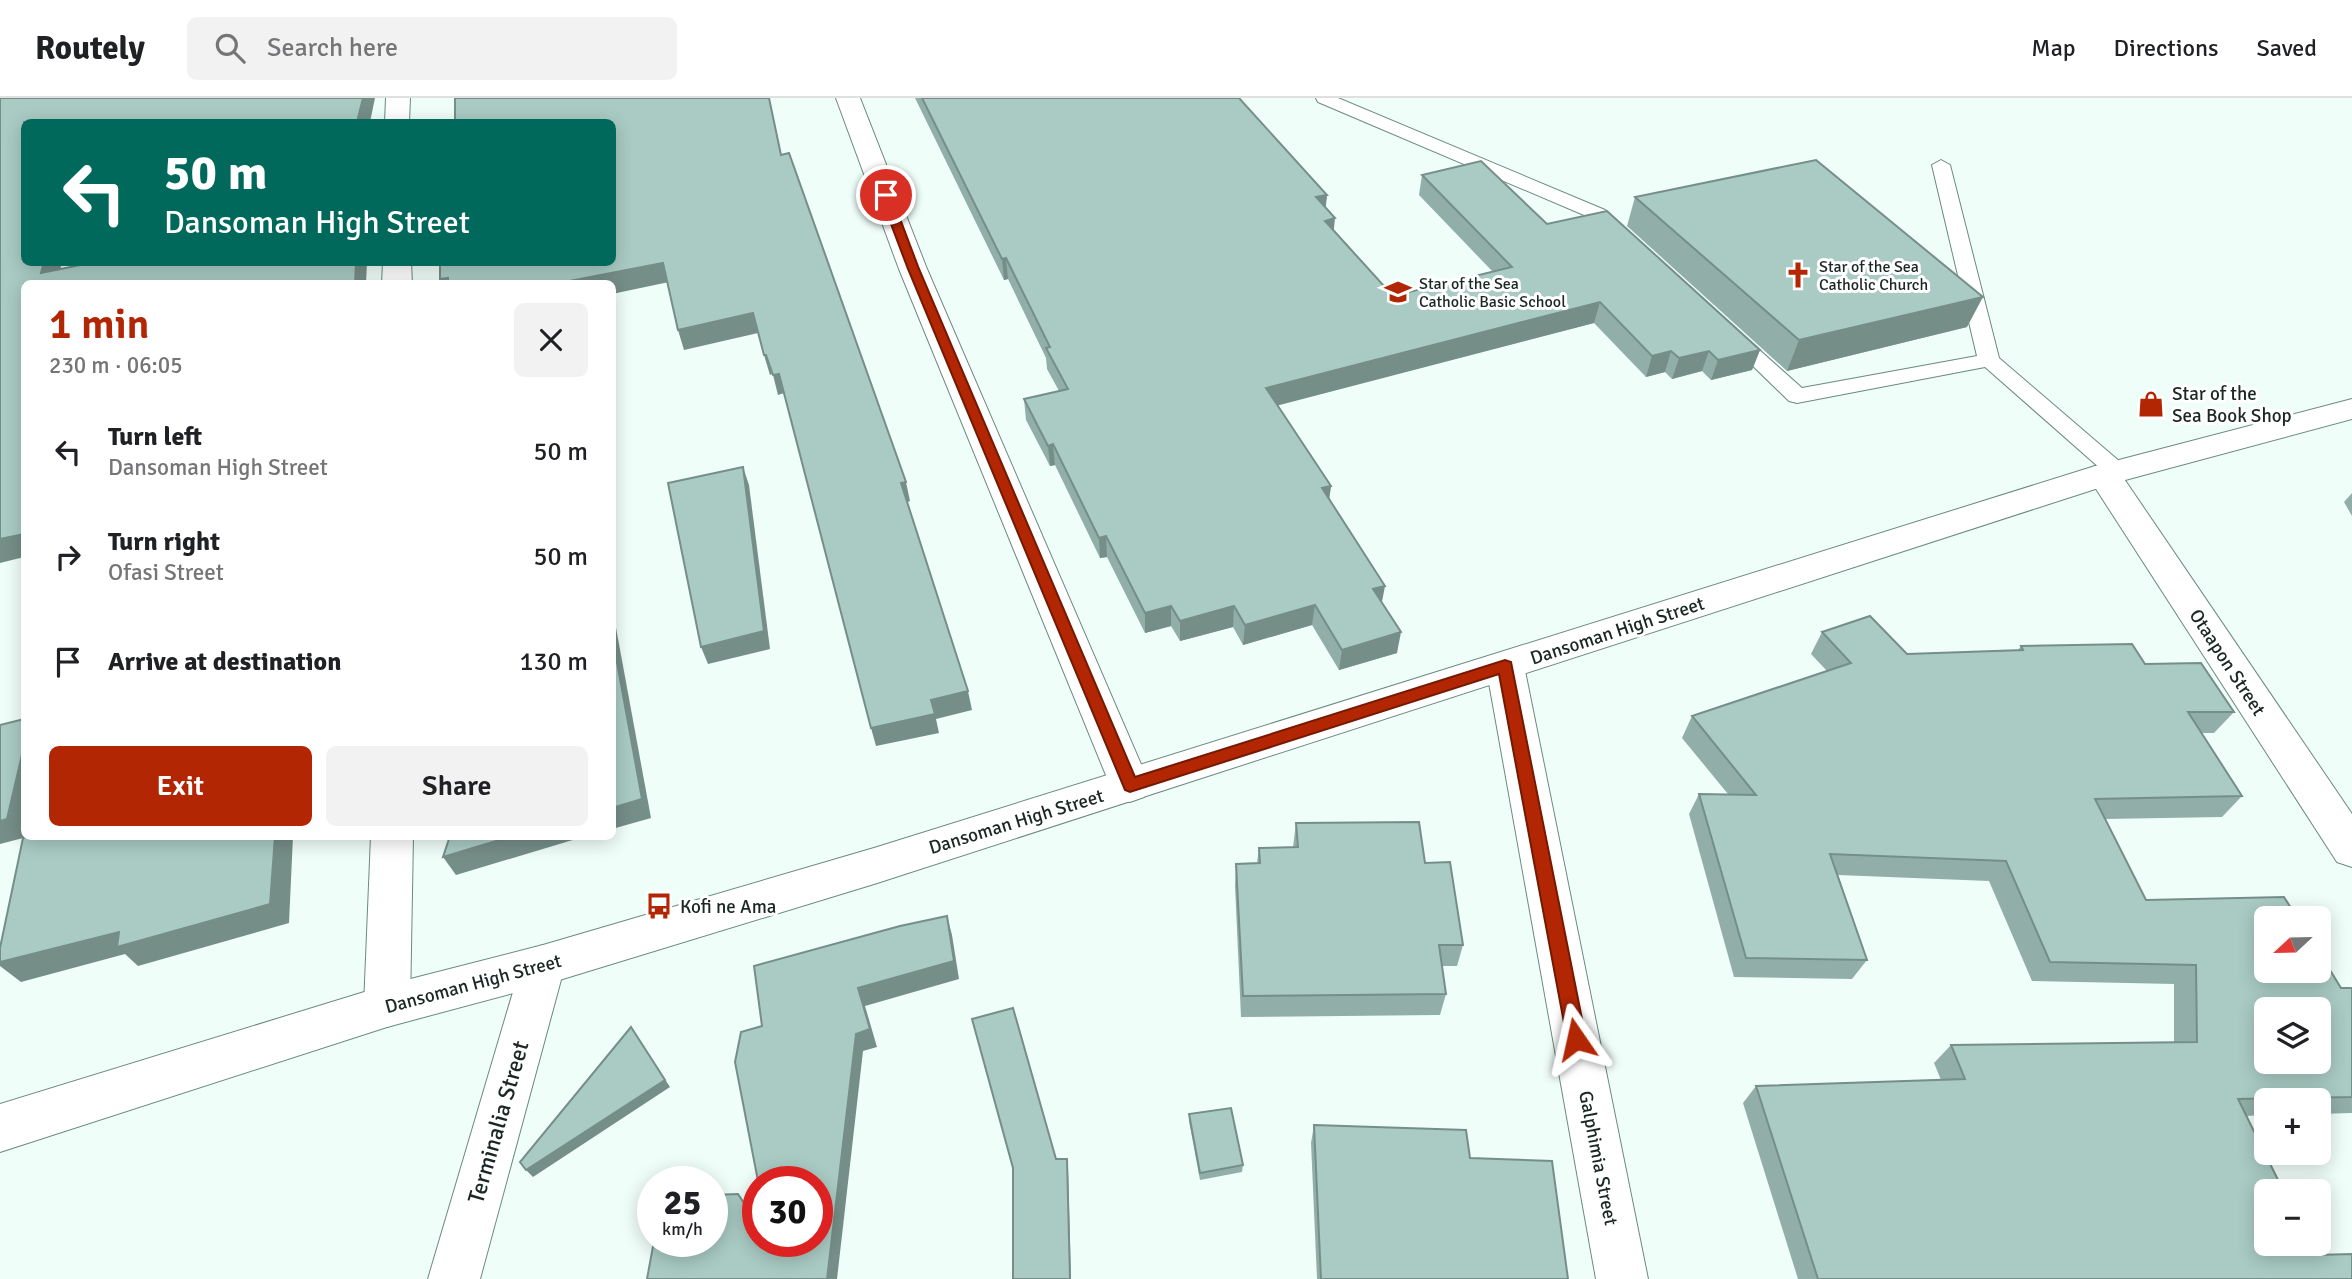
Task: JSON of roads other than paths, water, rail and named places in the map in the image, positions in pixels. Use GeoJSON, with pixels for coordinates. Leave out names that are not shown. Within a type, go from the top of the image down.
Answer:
{"type":"FeatureCollection","features":[{"type":"Feature","properties":{"kind":"street"},"geometry":{"type":"LineString","coordinates":[[397,119],[398,98]]}},
{"type":"Feature","properties":{"kind":"street"},"geometry":{"type":"LineString","coordinates":[[848,98],[914,269],[1130,785]]}},
{"type":"Feature","properties":{"kind":"street","name":"Dansoman High Street"},"geometry":{"type":"LineString","coordinates":[[0,1128],[387,1006],[543,965],[874,866],[2111,473],[2352,409]]}},
{"type":"Feature","properties":{"kind":"street","name":"Otaapon Street"},"geometry":{"type":"LineString","coordinates":[[2111,473],[2352,849]]}},
{"type":"Feature","properties":{"kind":"street","name":"Galphimia Street"},"geometry":{"type":"LineString","coordinates":[[1505,666],[1622,1279]]}},
{"type":"Feature","properties":{"kind":"street"},"geometry":{"type":"LineString","coordinates":[[387,1006],[393,840]]}},
{"type":"Feature","properties":{"kind":"street","name":"Terminalia Street"},"geometry":{"type":"LineString","coordinates":[[454,1279],[543,965]]}},
{"type":"Feature","properties":{"kind":"lane"},"geometry":{"type":"LineString","coordinates":[[1324,98],[1598,214],[1638,250]]}},
{"type":"Feature","properties":{"kind":"lane"},"geometry":{"type":"LineString","coordinates":[[1941,165],[1989,360],[2111,473]]}},
{"type":"Feature","properties":{"kind":"lane"},"geometry":{"type":"LineString","coordinates":[[1718,323],[1797,396],[1989,360]]}},
{"type":"Feature","properties":{"kind":"place","name":"Star of the Sea Catholic Church"},"geometry":{"type":"Point","coordinates":[1798,275]}},
{"type":"Feature","properties":{"kind":"place","name":"Star of the Sea Catholic Basic School"},"geometry":{"type":"Point","coordinates":[1398,292]}},
{"type":"Feature","properties":{"kind":"place","name":"Star of the Sea Book Shop"},"geometry":{"type":"Point","coordinates":[2151,404]}},
{"type":"Feature","properties":{"kind":"place","name":"Kofi ne Ama"},"geometry":{"type":"Point","coordinates":[659,906]}}]}
